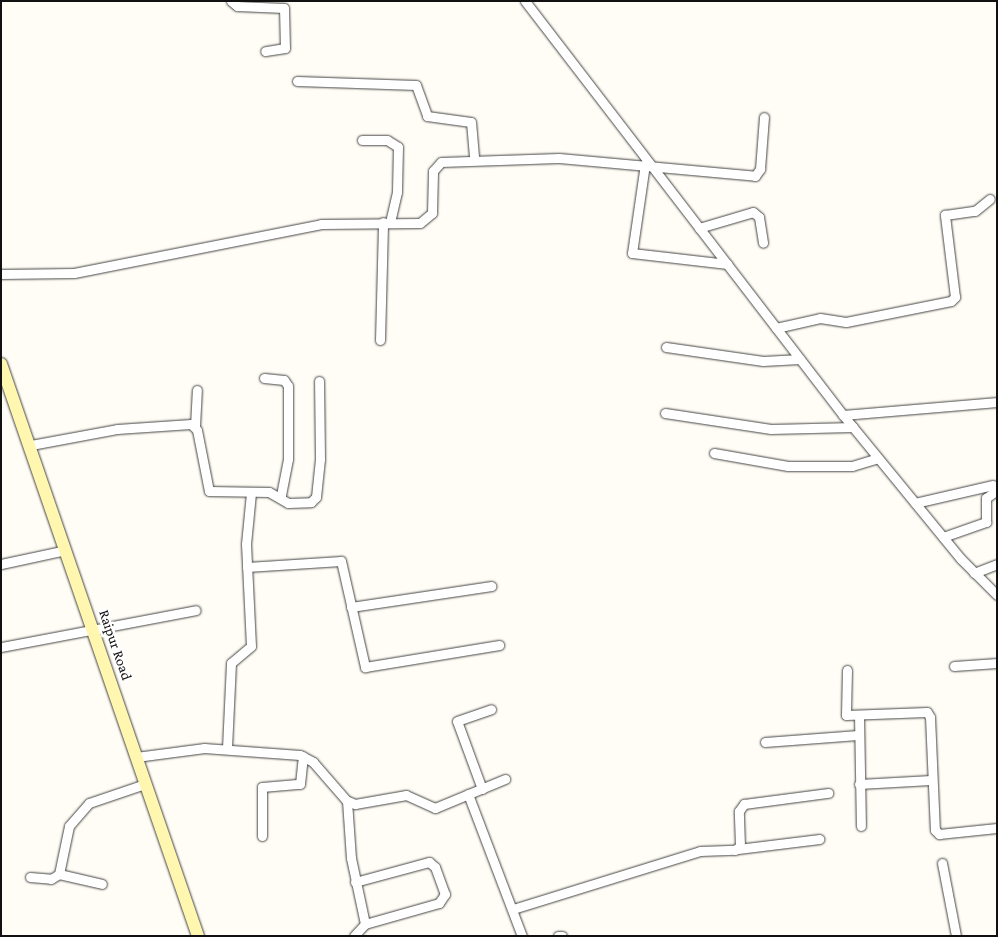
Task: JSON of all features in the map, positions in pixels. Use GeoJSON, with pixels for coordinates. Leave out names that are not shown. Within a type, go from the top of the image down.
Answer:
{"type":"FeatureCollection","features":[{"type":"Feature","properties":{"kind":"main road","name":"Raipur Road"},"geometry":{"type":"LineString","coordinates":[[1,364],[31,445],[92,630],[198,936]]}},
{"type":"Feature","properties":{"kind":"street"},"geometry":{"type":"LineString","coordinates":[[232,1],[237,6],[284,8],[285,48],[265,51]]}},
{"type":"Feature","properties":{"kind":"street"},"geometry":{"type":"LineString","coordinates":[[524,1],[648,165],[843,415],[942,536],[974,573],[997,595]]}},
{"type":"Feature","properties":{"kind":"street"},"geometry":{"type":"LineString","coordinates":[[297,81],[416,85],[427,116],[471,122],[474,158]]}},
{"type":"Feature","properties":{"kind":"street"},"geometry":{"type":"LineString","coordinates":[[1,274],[74,273],[305,226],[426,221],[432,213],[434,167],[441,162],[474,158],[648,165],[755,176],[760,169],[764,117]]}},
{"type":"Feature","properties":{"kind":"street"},"geometry":{"type":"LineString","coordinates":[[362,140],[387,140],[398,147],[397,192],[386,222],[380,340]]}},
{"type":"Feature","properties":{"kind":"street"},"geometry":{"type":"LineString","coordinates":[[648,165],[632,253],[727,264]]}},
{"type":"Feature","properties":{"kind":"street"},"geometry":{"type":"LineString","coordinates":[[776,328],[820,318],[846,322],[951,301],[955,297],[945,215],[975,211],[990,199]]}},
{"type":"Feature","properties":{"kind":"street"},"geometry":{"type":"LineString","coordinates":[[699,228],[753,212],[759,217],[763,242]]}},
{"type":"Feature","properties":{"kind":"street"},"geometry":{"type":"LineString","coordinates":[[666,347],[763,362],[800,359]]}},
{"type":"Feature","properties":{"kind":"street"},"geometry":{"type":"LineString","coordinates":[[264,378],[284,380],[288,386],[289,454],[281,496]]}},
{"type":"Feature","properties":{"kind":"street"},"geometry":{"type":"LineString","coordinates":[[198,390],[195,426],[209,491],[281,496],[292,503],[315,500],[319,381]]}},
{"type":"Feature","properties":{"kind":"street"},"geometry":{"type":"LineString","coordinates":[[843,415],[997,402]]}},
{"type":"Feature","properties":{"kind":"street"},"geometry":{"type":"LineString","coordinates":[[665,413],[758,428],[853,427]]}},
{"type":"Feature","properties":{"kind":"street"},"geometry":{"type":"LineString","coordinates":[[31,445],[117,429],[195,426]]}},
{"type":"Feature","properties":{"kind":"street"},"geometry":{"type":"LineString","coordinates":[[714,453],[788,466],[852,466],[878,458]]}},
{"type":"Feature","properties":{"kind":"street"},"geometry":{"type":"LineString","coordinates":[[915,503],[995,488]]}},
{"type":"Feature","properties":{"kind":"street"},"geometry":{"type":"LineString","coordinates":[[942,536],[986,522],[987,494],[995,488]]}},
{"type":"Feature","properties":{"kind":"street"},"geometry":{"type":"LineString","coordinates":[[227,748],[232,663],[251,646],[247,567],[251,493]]}},
{"type":"Feature","properties":{"kind":"street"},"geometry":{"type":"LineString","coordinates":[[1,564],[66,550]]}},
{"type":"Feature","properties":{"kind":"street"},"geometry":{"type":"LineString","coordinates":[[247,567],[341,562],[365,667],[499,645]]}},
{"type":"Feature","properties":{"kind":"street"},"geometry":{"type":"LineString","coordinates":[[974,573],[997,564]]}},
{"type":"Feature","properties":{"kind":"street"},"geometry":{"type":"LineString","coordinates":[[351,607],[491,586]]}},
{"type":"Feature","properties":{"kind":"street"},"geometry":{"type":"LineString","coordinates":[[1,647],[196,610]]}},
{"type":"Feature","properties":{"kind":"street"},"geometry":{"type":"LineString","coordinates":[[954,666],[997,663]]}},
{"type":"Feature","properties":{"kind":"street"},"geometry":{"type":"LineString","coordinates":[[847,670],[842,710],[846,715],[927,712],[935,830],[939,834],[996,828],[997,832]]}},
{"type":"Feature","properties":{"kind":"street"},"geometry":{"type":"LineString","coordinates":[[482,789],[457,721],[491,709]]}},
{"type":"Feature","properties":{"kind":"street"},"geometry":{"type":"LineString","coordinates":[[860,715],[858,735],[862,826]]}},
{"type":"Feature","properties":{"kind":"street"},"geometry":{"type":"LineString","coordinates":[[765,742],[858,735]]}},
{"type":"Feature","properties":{"kind":"street"},"geometry":{"type":"LineString","coordinates":[[136,757],[227,748],[303,756],[313,762],[347,801],[359,804],[411,795],[435,808],[505,779]]}},
{"type":"Feature","properties":{"kind":"street"},"geometry":{"type":"LineString","coordinates":[[262,836],[262,787],[300,784],[303,756]]}},
{"type":"Feature","properties":{"kind":"street"},"geometry":{"type":"LineString","coordinates":[[859,784],[931,780]]}},
{"type":"Feature","properties":{"kind":"street"},"geometry":{"type":"LineString","coordinates":[[59,874],[66,836],[81,810],[102,796],[145,784]]}},
{"type":"Feature","properties":{"kind":"street"},"geometry":{"type":"LineString","coordinates":[[738,849],[739,810],[744,804],[828,793]]}},
{"type":"Feature","properties":{"kind":"street"},"geometry":{"type":"LineString","coordinates":[[468,794],[522,936]]}},
{"type":"Feature","properties":{"kind":"street"},"geometry":{"type":"LineString","coordinates":[[347,801],[355,882],[365,924]]}},
{"type":"Feature","properties":{"kind":"street"},"geometry":{"type":"LineString","coordinates":[[513,909],[693,853],[819,839]]}},
{"type":"Feature","properties":{"kind":"street"},"geometry":{"type":"LineString","coordinates":[[354,936],[365,924],[439,903],[445,894],[435,867],[429,862],[355,882]]}},
{"type":"Feature","properties":{"kind":"street"},"geometry":{"type":"LineString","coordinates":[[942,863],[956,936]]}},
{"type":"Feature","properties":{"kind":"street"},"geometry":{"type":"LineString","coordinates":[[30,877],[59,874],[102,884]]}}]}
